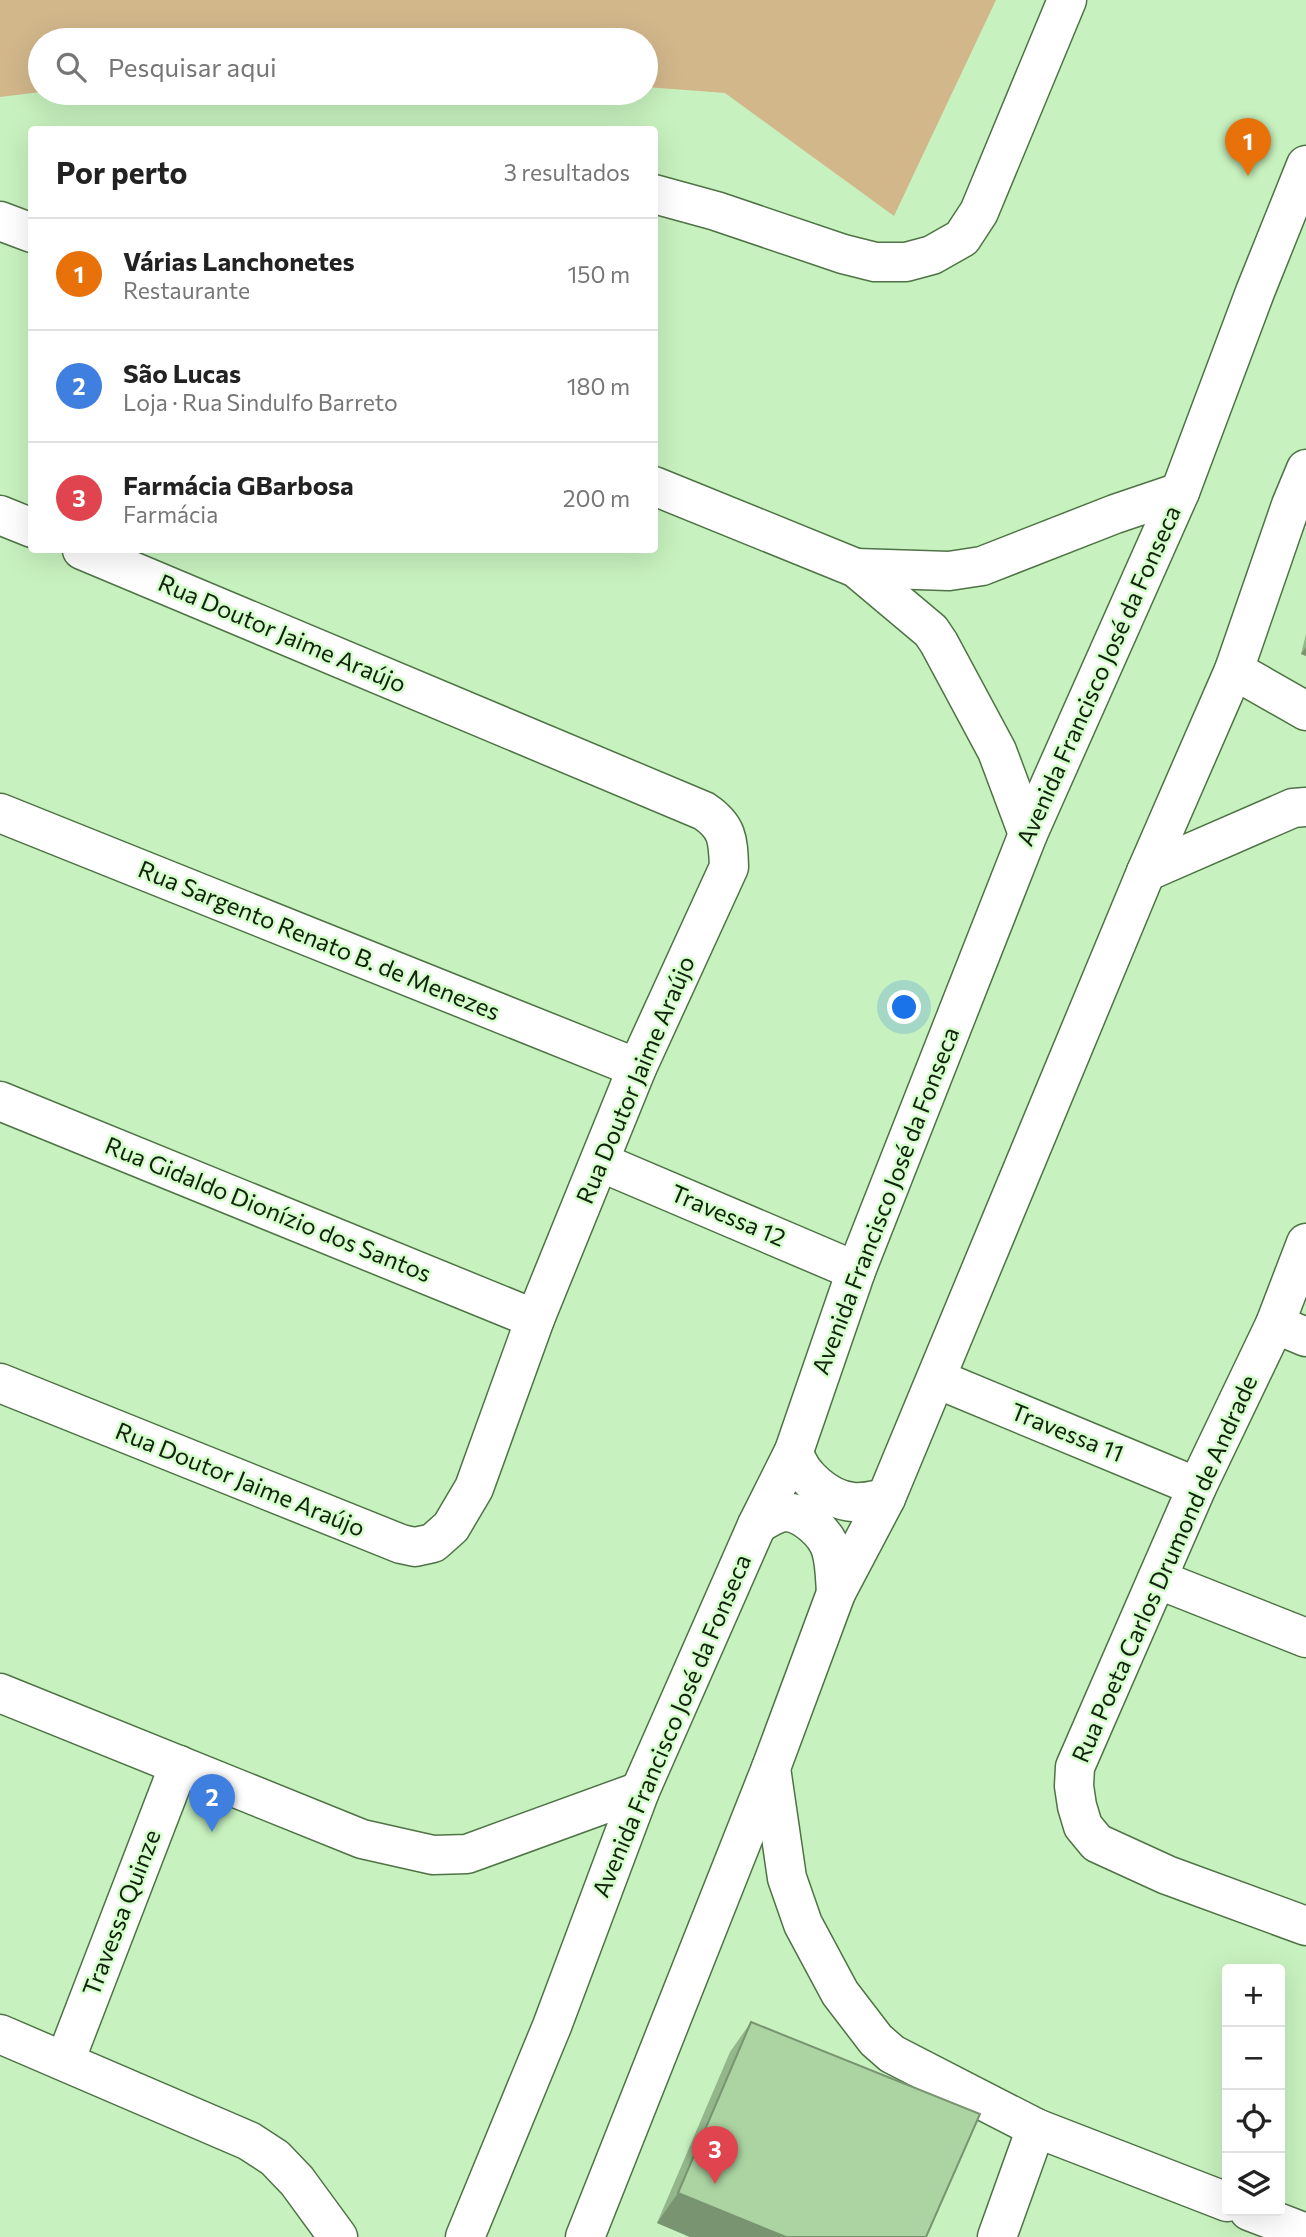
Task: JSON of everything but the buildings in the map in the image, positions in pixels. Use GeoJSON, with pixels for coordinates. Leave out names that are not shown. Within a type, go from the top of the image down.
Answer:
{"type":"FeatureCollection","features":[{"type":"Feature","properties":{"kind":"street"},"geometry":{"type":"LineString","coordinates":[[658,195],[875,262],[906,262],[932,255],[961,238],[979,212],[1067,0]]}},
{"type":"Feature","properties":{"kind":"street","name":"Avenida Francisco José da Fonseca"},"geometry":{"type":"LineString","coordinates":[[465,2237],[552,2026],[640,1791],[757,1525],[793,1451],[856,1270],[1028,834],[1180,492],[1306,164]]}},
{"type":"Feature","properties":{"kind":"street"},"geometry":{"type":"LineString","coordinates":[[0,205],[28,204]]}},
{"type":"Feature","properties":{"kind":"street"},"geometry":{"type":"LineString","coordinates":[[0,221],[28,232]]}},
{"type":"Feature","properties":{"kind":"street"},"geometry":{"type":"LineString","coordinates":[[585,2237],[771,1768],[836,1593],[886,1498],[1146,872],[1234,670],[1306,469]]}},
{"type":"Feature","properties":{"kind":"street"},"geometry":{"type":"LineString","coordinates":[[658,488],[856,568],[931,631],[997,751],[1028,834]]}},
{"type":"Feature","properties":{"kind":"street"},"geometry":{"type":"LineString","coordinates":[[856,568],[949,571],[982,566],[1115,514],[1180,492]]}},
{"type":"Feature","properties":{"kind":"street"},"geometry":{"type":"LineString","coordinates":[[0,515],[28,526]]}},
{"type":"Feature","properties":{"kind":"street","name":"Rua Doutor Jaime Araújo"},"geometry":{"type":"LineString","coordinates":[[0,1384],[401,1544],[415,1547],[433,1543],[451,1527],[474,1488],[535,1319],[637,1068],[729,867],[725,832],[714,818],[704,811],[89,553]]}},
{"type":"Feature","properties":{"kind":"street"},"geometry":{"type":"LineString","coordinates":[[1234,670],[1306,711]]}},
{"type":"Feature","properties":{"kind":"street"},"geometry":{"type":"LineString","coordinates":[[1146,872],[1293,808],[1306,807]]}},
{"type":"Feature","properties":{"kind":"street","name":"Rua Sargento Renato B. de Menezes"},"geometry":{"type":"LineString","coordinates":[[0,813],[637,1068]]}},
{"type":"Feature","properties":{"kind":"street","name":"Rua Gidaldo Dionízio dos Santos"},"geometry":{"type":"LineString","coordinates":[[0,1101],[535,1319]]}},
{"type":"Feature","properties":{"kind":"street","name":"Travessa 12"},"geometry":{"type":"LineString","coordinates":[[600,1162],[856,1270]]}},
{"type":"Feature","properties":{"kind":"street","name":"Rua Poeta Carlos Drumond de Andrade"},"geometry":{"type":"LineString","coordinates":[[1306,1243],[1290,1331],[1197,1487],[1075,1767],[1074,1786],[1083,1826],[1097,1843],[1167,1875],[1306,1926]]}},
{"type":"Feature","properties":{"kind":"street","name":"Travessa 11"},"geometry":{"type":"LineString","coordinates":[[937,1379],[1197,1487]]}},
{"type":"Feature","properties":{"kind":"street"},"geometry":{"type":"LineString","coordinates":[[793,1451],[797,1462],[811,1480],[837,1498],[854,1502],[886,1498]]}},
{"type":"Feature","properties":{"kind":"street"},"geometry":{"type":"LineString","coordinates":[[757,1525],[770,1517],[787,1512],[820,1531],[831,1549],[836,1593]]}},
{"type":"Feature","properties":{"kind":"street"},"geometry":{"type":"LineString","coordinates":[[1157,1579],[1306,1638]]}},
{"type":"Feature","properties":{"kind":"street"},"geometry":{"type":"LineString","coordinates":[[0,1693],[362,1839],[433,1855],[467,1854],[640,1791]]}},
{"type":"Feature","properties":{"kind":"street","name":"Travessa Quinze"},"geometry":{"type":"LineString","coordinates":[[65,2061],[179,1765]]}},
{"type":"Feature","properties":{"kind":"street"},"geometry":{"type":"LineString","coordinates":[[771,1768],[787,1878],[803,1924],[840,1993],[876,2040],[892,2054],[1036,2128],[1222,2200]]}},
{"type":"Feature","properties":{"kind":"street"},"geometry":{"type":"LineString","coordinates":[[0,2034],[249,2141],[275,2158],[297,2181],[338,2237]]}},
{"type":"Feature","properties":{"kind":"street"},"geometry":{"type":"LineString","coordinates":[[997,2237],[1036,2128]]}},
{"type":"Feature","properties":{"kind":"street"},"geometry":{"type":"LineString","coordinates":[[1263,2216],[1306,2233]]}},
{"type":"Feature","properties":{"kind":"shaded area"},"geometry":{"type":"Polygon","coordinates":[[[0,0],[996,0],[894,216],[725,93],[658,88],[658,28],[28,28],[28,94],[0,97],[0,0]]]}},
{"type":"Feature","properties":{"kind":"place","name":"Várias Lanchonetes"},"geometry":{"type":"Point","coordinates":[1248,176]}},
{"type":"Feature","properties":{"kind":"place","name":"São Lucas"},"geometry":{"type":"Point","coordinates":[212,1832]}},
{"type":"Feature","properties":{"kind":"place","name":"Farmácia GBarbosa"},"geometry":{"type":"Point","coordinates":[715,2184]}}]}
